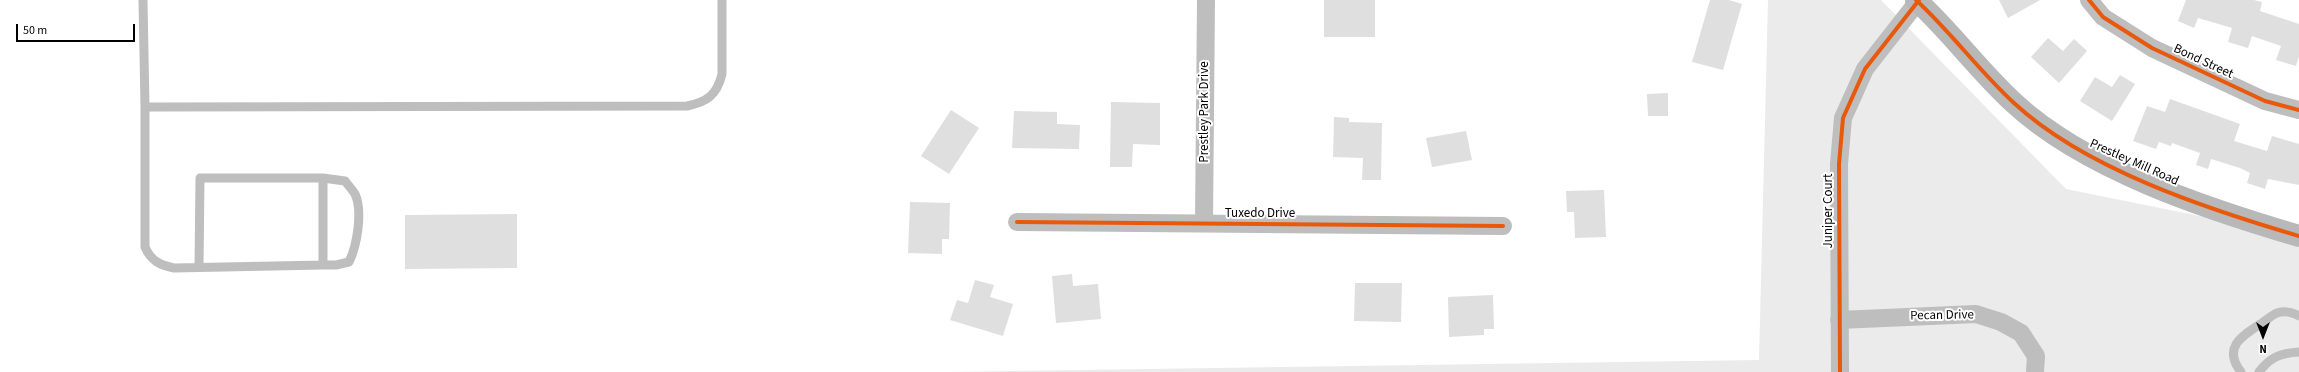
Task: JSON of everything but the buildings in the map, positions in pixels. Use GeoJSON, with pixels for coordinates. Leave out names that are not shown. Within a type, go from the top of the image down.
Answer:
{"type":"FeatureCollection","features":[{"type":"Feature","properties":{"kind":"street","name":"Prestley Park Drive"},"geometry":{"type":"LineString","coordinates":[[1204,223],[1206,0]]}},
{"type":"Feature","properties":{"kind":"street","name":"Bond Street"},"geometry":{"type":"LineString","coordinates":[[2089,0],[2103,17],[2152,48],[2265,101],[2299,110]]}},
{"type":"Feature","properties":{"kind":"street","name":"Prestley Mill Road"},"geometry":{"type":"LineString","coordinates":[[1918,1],[2014,103],[2050,131],[2097,160],[2245,221],[2299,236]]}},
{"type":"Feature","properties":{"kind":"street","name":"Juniper Court"},"geometry":{"type":"LineString","coordinates":[[1840,372],[1839,164],[1843,118],[1865,69],[1918,1]]}},
{"type":"Feature","properties":{"kind":"street","name":"Tuxedo Drive"},"geometry":{"type":"LineString","coordinates":[[1017,222],[1503,226]]}},
{"type":"Feature","properties":{"kind":"street","name":"Pecan Drive"},"geometry":{"type":"LineString","coordinates":[[1839,320],[1976,314],[2001,322],[2021,333],[2036,356],[2035,372]]}},
{"type":"Feature","properties":{"kind":"lane"},"geometry":{"type":"LineString","coordinates":[[143,0],[145,247],[149,257],[161,266],[174,268],[336,265],[349,262],[354,252],[357,236],[358,209],[355,195],[345,181],[323,178],[200,178],[199,267]]}},
{"type":"Feature","properties":{"kind":"lane"},"geometry":{"type":"LineString","coordinates":[[144,107],[687,106],[704,102],[713,96],[720,86],[722,74],[722,0]]}},
{"type":"Feature","properties":{"kind":"lane"},"geometry":{"type":"LineString","coordinates":[[323,178],[323,265]]}},
{"type":"Feature","properties":{"kind":"lane"},"geometry":{"type":"LineString","coordinates":[[2241,372],[2234,362],[2233,352],[2240,337],[2280,311],[2293,313],[2299,316]]}},
{"type":"Feature","properties":{"kind":"lane"},"geometry":{"type":"LineString","coordinates":[[2259,372],[2266,363],[2282,353],[2299,352]]}},
{"type":"Feature","properties":{"kind":"shaded area"},"geometry":{"type":"Polygon","coordinates":[[[1768,0],[1881,0],[2066,189],[2299,236],[2299,372],[944,372],[1759,360],[1768,0]]]}},
{"type":"Feature","properties":{"kind":"cycle path"},"geometry":{"type":"LineString","coordinates":[[1916,0],[1929,12],[2001,91],[2043,127],[2076,148],[2111,167],[2187,199],[2299,236]]}},
{"type":"Feature","properties":{"kind":"cycle path"},"geometry":{"type":"LineString","coordinates":[[1840,372],[1839,164],[1843,118],[1865,69],[1919,0]]}},
{"type":"Feature","properties":{"kind":"cycle path"},"geometry":{"type":"LineString","coordinates":[[2089,0],[2103,17],[2152,48],[2265,101],[2299,110]]}},
{"type":"Feature","properties":{"kind":"cycle path"},"geometry":{"type":"LineString","coordinates":[[1017,222],[1503,226]]}}]}
